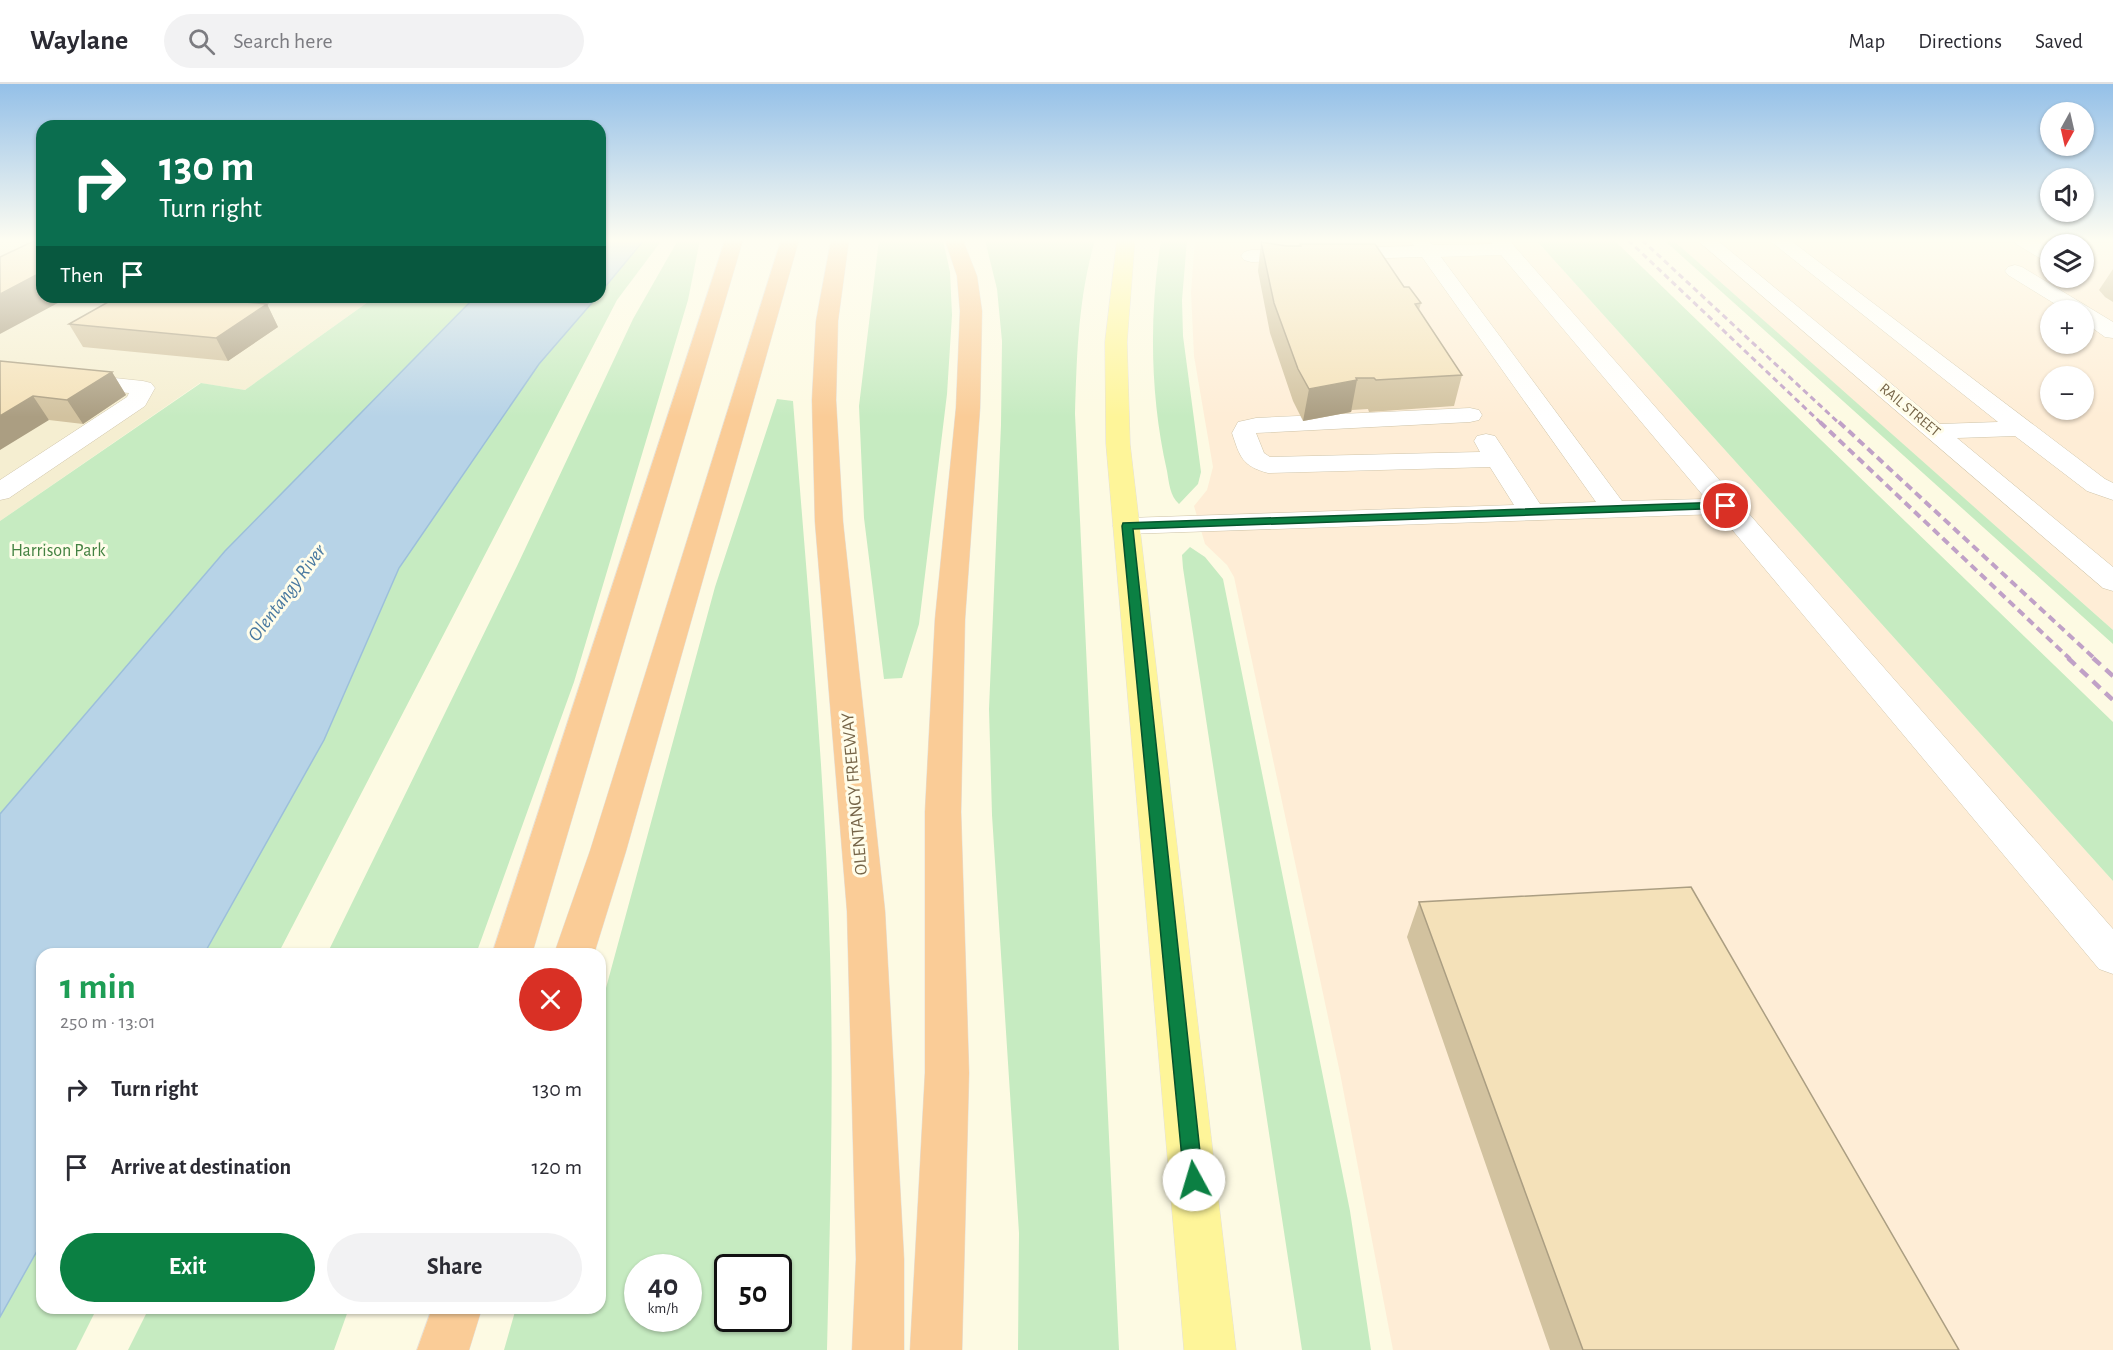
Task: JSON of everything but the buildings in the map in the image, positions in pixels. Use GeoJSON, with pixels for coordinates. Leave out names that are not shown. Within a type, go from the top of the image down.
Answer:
{"type":"FeatureCollection","features":[{"type":"Feature","properties":{"kind":"highway"},"geometry":{"type":"LineString","coordinates":[[514,948],[713,299]]}},
{"type":"Feature","properties":{"kind":"highway"},"geometry":{"type":"LineString","coordinates":[[576,948],[608,851],[772,299]]}},
{"type":"Feature","properties":{"kind":"highway","name":"OLENTANGY FREEWAY"},"geometry":{"type":"LineString","coordinates":[[831,299],[827,321],[824,400],[830,522],[866,911],[880,1259],[878,1350]]}},
{"type":"Feature","properties":{"kind":"highway"},"geometry":{"type":"LineString","coordinates":[[827,321],[835,299]]}},
{"type":"Feature","properties":{"kind":"highway"},"geometry":{"type":"LineString","coordinates":[[936,1350],[947,1073],[943,812],[951,619],[968,408],[970,299]]}},
{"type":"Feature","properties":{"kind":"highway"},"geometry":{"type":"LineString","coordinates":[[429,1350],[436,1314]]}},
{"type":"Feature","properties":{"kind":"highway"},"geometry":{"type":"LineString","coordinates":[[443,1350],[455,1314]]}},
{"type":"Feature","properties":{"kind":"main road"},"geometry":{"type":"LineString","coordinates":[[1118,299],[1114,368],[1118,444],[1210,1350]]}},
{"type":"Feature","properties":{"kind":"street"},"geometry":{"type":"LineString","coordinates":[[1462,299],[1615,510]]}},
{"type":"Feature","properties":{"kind":"street"},"geometry":{"type":"LineString","coordinates":[[1550,299],[2113,957]]}},
{"type":"Feature","properties":{"kind":"street","name":"RAIL STREET"},"geometry":{"type":"LineString","coordinates":[[1777,299],[2113,582]]}},
{"type":"Feature","properties":{"kind":"street"},"geometry":{"type":"LineString","coordinates":[[1854,299],[2096,485],[2113,492]]}},
{"type":"Feature","properties":{"kind":"street"},"geometry":{"type":"LineString","coordinates":[[2094,320],[2113,332]]}},
{"type":"Feature","properties":{"kind":"street"},"geometry":{"type":"LineString","coordinates":[[0,373],[143,388],[137,401],[0,492]]}},
{"type":"Feature","properties":{"kind":"street"},"geometry":{"type":"LineString","coordinates":[[1498,459],[1268,465],[1254,461],[1244,433],[1247,427],[1256,425],[1464,406],[1498,459],[1532,512]]}},
{"type":"Feature","properties":{"kind":"street"},"geometry":{"type":"LineString","coordinates":[[1936,432],[2021,428]]}},
{"type":"Feature","properties":{"kind":"street"},"geometry":{"type":"LineString","coordinates":[[1127,526],[1726,506]]}},
{"type":"Feature","properties":{"kind":"street"},"geometry":{"type":"LineString","coordinates":[[2079,553],[2113,552]]}},
{"type":"Feature","properties":{"kind":"shaded area"},"geometry":{"type":"Polygon","coordinates":[[[0,299],[36,299],[36,303],[367,303],[245,390],[200,383],[0,521],[0,299]]]}},
{"type":"Feature","properties":{"kind":"shaded area"},"geometry":{"type":"Polygon","coordinates":[[[1191,299],[1589,299],[2113,881],[2113,1350],[1393,1350],[1340,1073],[1234,577],[1227,565],[1205,544],[1194,506],[1207,490],[1213,467],[1194,356],[1191,299]]]}},
{"type":"Feature","properties":{"kind":"shaded area"},"geometry":{"type":"Polygon","coordinates":[[[1740,299],[2113,299],[2113,630],[1740,299]]]}},
{"type":"Feature","properties":{"kind":"green space"},"geometry":{"type":"Polygon","coordinates":[[[606,299],[618,299],[281,948],[207,948],[324,740],[399,568],[539,364],[592,303],[606,303],[606,299]]]}},
{"type":"Feature","properties":{"kind":"green space"},"geometry":{"type":"Polygon","coordinates":[[[644,299],[688,299],[574,682],[478,948],[330,948],[518,564],[644,299]]]}},
{"type":"Feature","properties":{"kind":"green space"},"geometry":{"type":"Polygon","coordinates":[[[872,299],[951,299],[947,394],[919,624],[902,678],[884,679],[864,518],[859,406],[872,299]]]}},
{"type":"Feature","properties":{"kind":"green space"},"geometry":{"type":"Polygon","coordinates":[[[998,299],[1083,299],[1075,414],[1119,1350],[1018,1350],[1019,1233],[992,815],[989,709],[1001,425],[1002,341],[998,299]]]}},
{"type":"Feature","properties":{"kind":"green space"},"geometry":{"type":"Polygon","coordinates":[[[1154,299],[1182,299],[1183,336],[1201,472],[1198,484],[1179,504],[1169,485],[1161,443],[1154,385],[1154,299]]]}},
{"type":"Feature","properties":{"kind":"green space"},"geometry":{"type":"Polygon","coordinates":[[[1589,299],[1675,299],[2113,722],[2113,881],[1589,299]]]}},
{"type":"Feature","properties":{"kind":"green space"},"geometry":{"type":"Polygon","coordinates":[[[1730,299],[1740,299],[2113,630],[2113,644],[1730,299]]]}},
{"type":"Feature","properties":{"kind":"green space","name":"Harrison Park"},"geometry":{"type":"Polygon","coordinates":[[[367,303],[469,303],[225,551],[0,814],[0,521],[201,383],[245,390],[367,303]]]}},
{"type":"Feature","properties":{"kind":"green space"},"geometry":{"type":"Polygon","coordinates":[[[777,399],[793,401],[815,677],[828,885],[832,1102],[827,1350],[504,1350],[514,1314],[606,1314],[606,988],[715,587],[777,399]]]}},
{"type":"Feature","properties":{"kind":"green space"},"geometry":{"type":"Polygon","coordinates":[[[1190,547],[1205,557],[1223,579],[1350,1211],[1371,1350],[1302,1350],[1183,568],[1182,555],[1190,547]]]}},
{"type":"Feature","properties":{"kind":"green space"},"geometry":{"type":"Polygon","coordinates":[[[36,1253],[36,1314],[94,1314],[76,1350],[0,1350],[0,1317],[36,1253]]]}},
{"type":"Feature","properties":{"kind":"green space"},"geometry":{"type":"Polygon","coordinates":[[[146,1314],[347,1314],[334,1350],[128,1350],[146,1314]]]}},
{"type":"Feature","properties":{"kind":"water","name":"Olentangy River"},"geometry":{"type":"Polygon","coordinates":[[[469,303],[592,303],[539,364],[399,568],[324,740],[207,948],[36,948],[36,1253],[0,1317],[0,814],[225,551],[469,303]]]}},
{"type":"Feature","properties":{"kind":"railway"},"geometry":{"type":"LineString","coordinates":[[1690,299],[1822,424]]}},
{"type":"Feature","properties":{"kind":"railway"},"geometry":{"type":"LineString","coordinates":[[1706,299],[1840,424]]}},
{"type":"Feature","properties":{"kind":"railway"},"geometry":{"type":"LineString","coordinates":[[1820,422],[2070,659]]}},
{"type":"Feature","properties":{"kind":"railway"},"geometry":{"type":"LineString","coordinates":[[1839,422],[2095,659]]}},
{"type":"Feature","properties":{"kind":"railway"},"geometry":{"type":"LineString","coordinates":[[2068,658],[2113,700]]}},
{"type":"Feature","properties":{"kind":"railway"},"geometry":{"type":"LineString","coordinates":[[2093,658],[2113,676]]}},
{"type":"Feature","properties":{"kind":"route"},"geometry":{"type":"LineString","coordinates":[[1194,1180],[1169,954],[1127,526],[1726,506]]}}]}
